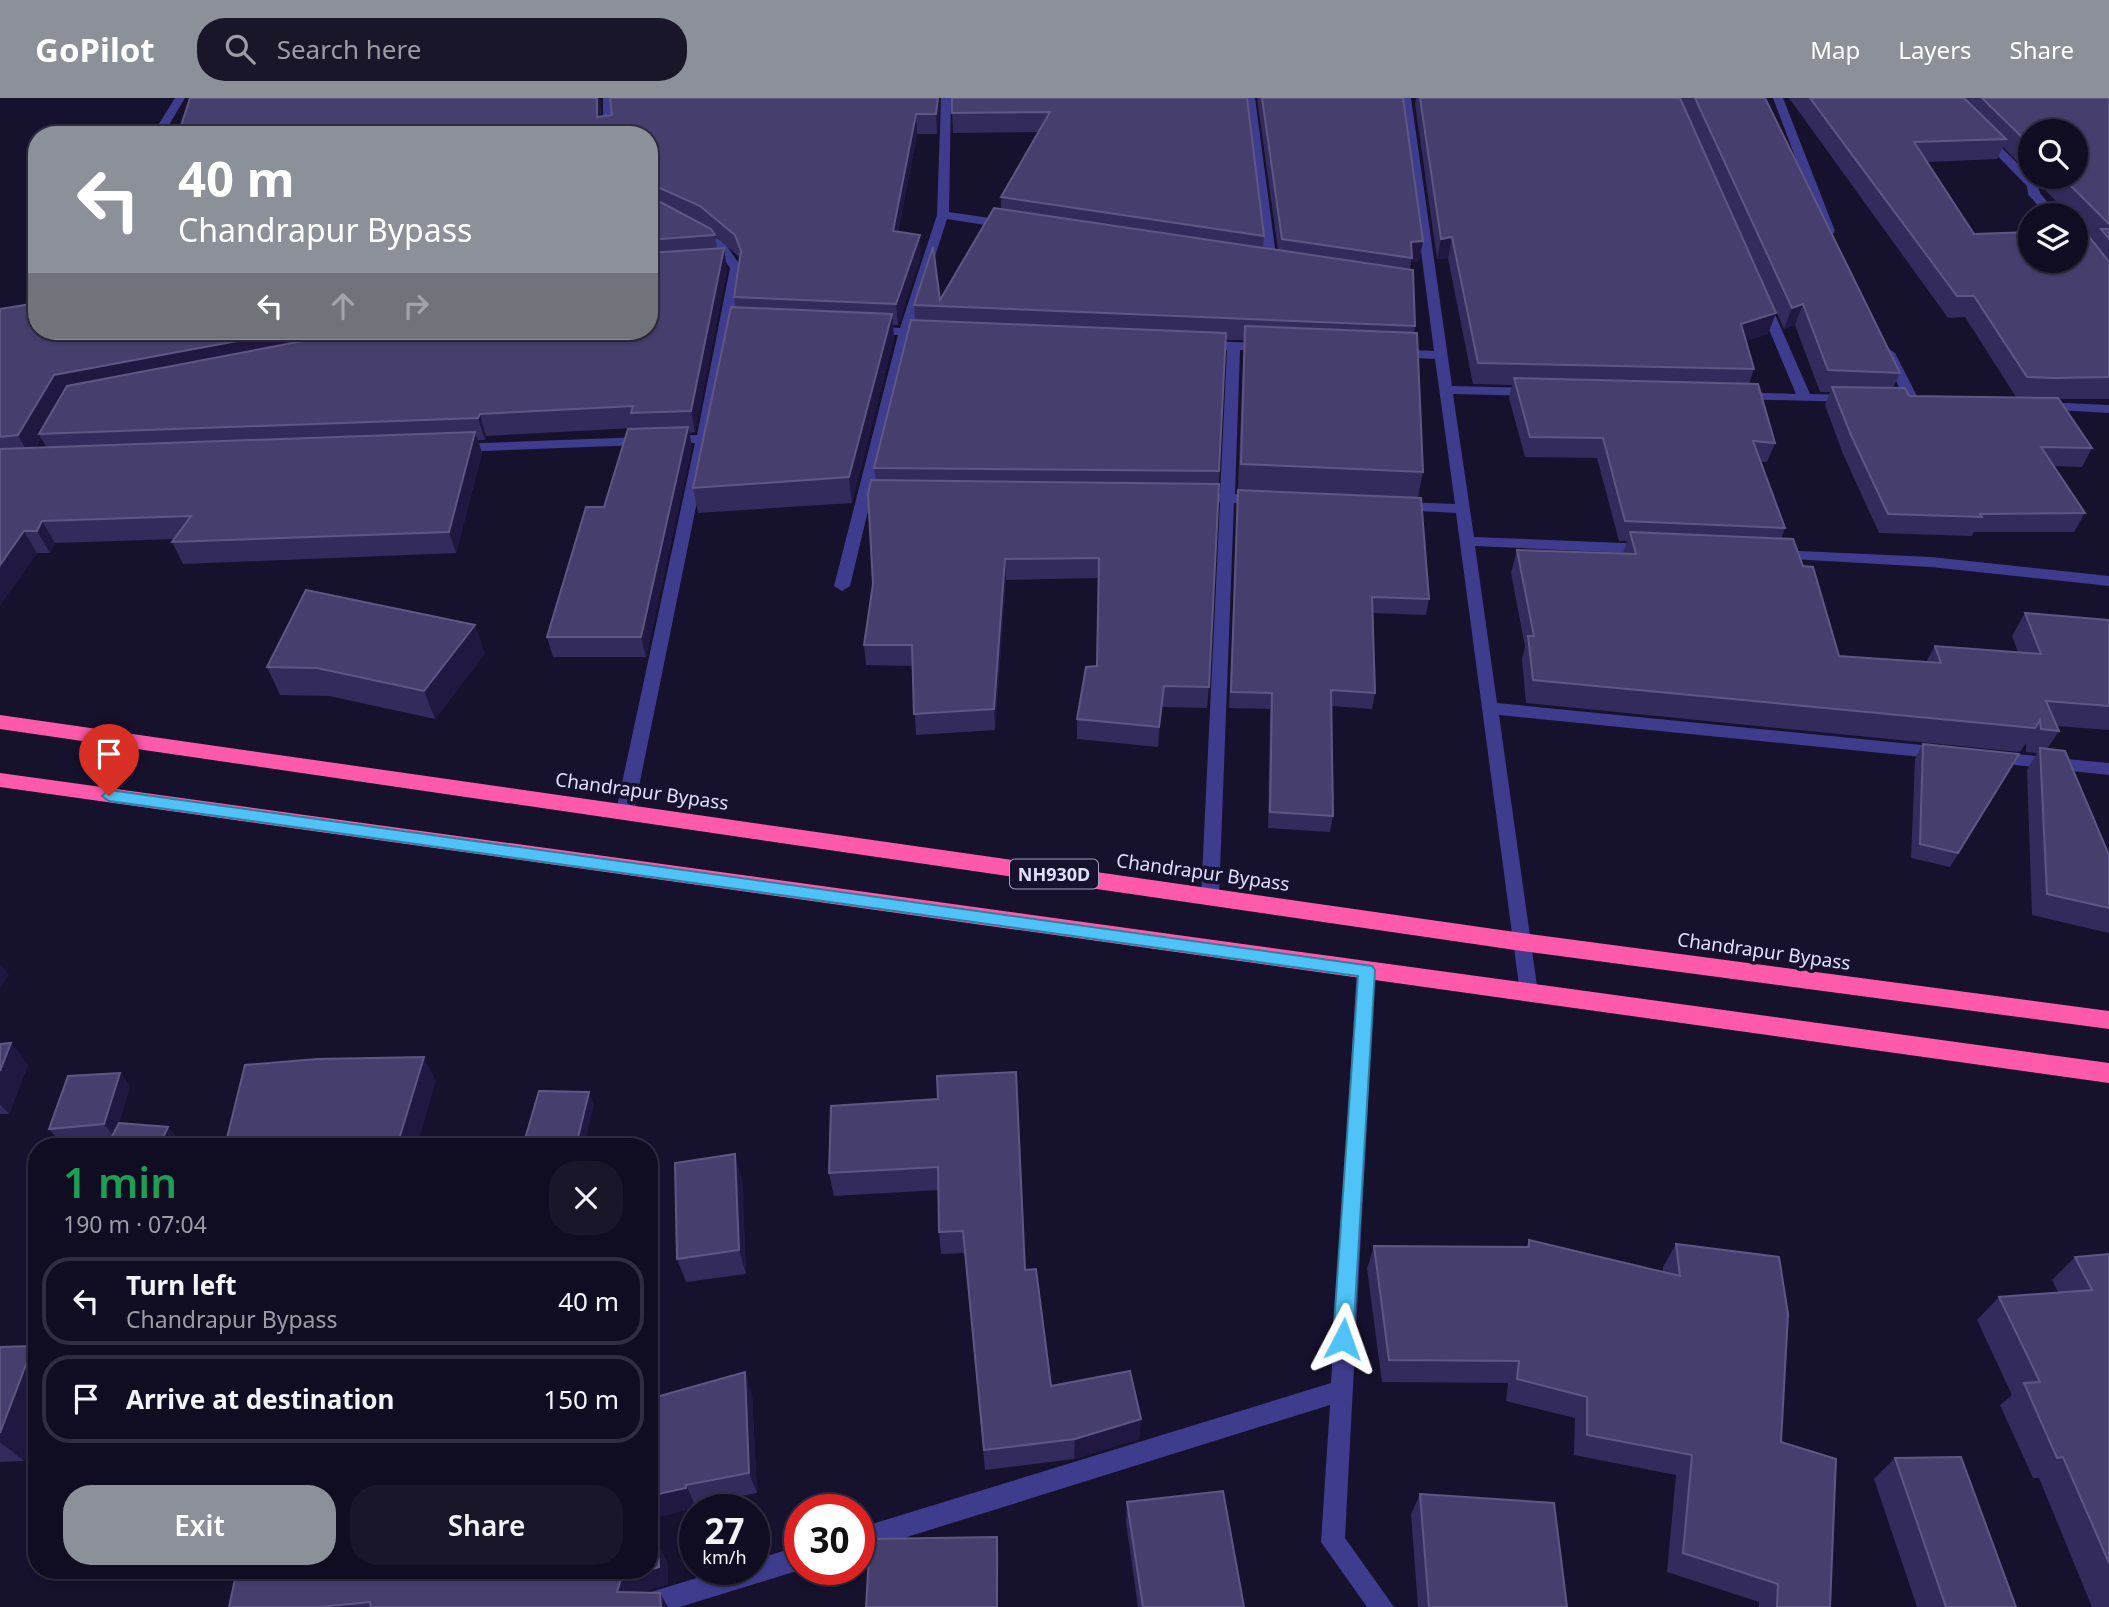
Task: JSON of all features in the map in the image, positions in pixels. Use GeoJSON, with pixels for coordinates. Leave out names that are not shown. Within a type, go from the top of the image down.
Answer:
{"type":"FeatureCollection","features":[{"type":"Feature","properties":{"kind":"highway","name":"Chandrapur Bypass"},"geometry":{"type":"LineString","coordinates":[[0,722],[1522,942],[2109,1020]]}},
{"type":"Feature","properties":{"kind":"highway"},"geometry":{"type":"LineString","coordinates":[[0,780],[2108,1076]]}},
{"type":"Feature","properties":{"kind":"street"},"geometry":{"type":"LineString","coordinates":[[163,126],[180,98]]}},
{"type":"Feature","properties":{"kind":"street"},"geometry":{"type":"LineString","coordinates":[[608,98],[608,126]]}},
{"type":"Feature","properties":{"kind":"street"},"geometry":{"type":"LineString","coordinates":[[842,586],[872,494],[905,331],[943,215],[946,98]]}},
{"type":"Feature","properties":{"kind":"street"},"geometry":{"type":"LineString","coordinates":[[1250,98],[1271,263]]}},
{"type":"Feature","properties":{"kind":"street"},"geometry":{"type":"LineString","coordinates":[[1778,98],[1835,244]]}},
{"type":"Feature","properties":{"kind":"street"},"geometry":{"type":"LineString","coordinates":[[1409,99],[1425,288],[1443,355],[1460,509],[1529,993]]}},
{"type":"Feature","properties":{"kind":"street"},"geometry":{"type":"LineString","coordinates":[[1974,127],[2033,185],[2034,194],[2042,203]]}},
{"type":"Feature","properties":{"kind":"street"},"geometry":{"type":"LineString","coordinates":[[943,215],[1025,227]]}},
{"type":"Feature","properties":{"kind":"street"},"geometry":{"type":"LineString","coordinates":[[625,811],[702,439],[734,325],[736,268],[725,261],[720,245],[685,226]]}},
{"type":"Feature","properties":{"kind":"street"},"geometry":{"type":"LineString","coordinates":[[1257,261],[1284,265]]}},
{"type":"Feature","properties":{"kind":"street"},"geometry":{"type":"LineString","coordinates":[[1756,285],[1805,398]]}},
{"type":"Feature","properties":{"kind":"street"},"geometry":{"type":"LineString","coordinates":[[850,329],[947,333]]}},
{"type":"Feature","properties":{"kind":"street"},"geometry":{"type":"LineString","coordinates":[[1882,340],[1912,400]]}},
{"type":"Feature","properties":{"kind":"street"},"geometry":{"type":"LineString","coordinates":[[1193,344],[1276,348]]}},
{"type":"Feature","properties":{"kind":"street"},"geometry":{"type":"LineString","coordinates":[[1210,897],[1234,346]]}},
{"type":"Feature","properties":{"kind":"street"},"geometry":{"type":"LineString","coordinates":[[1387,353],[1443,355]]}},
{"type":"Feature","properties":{"kind":"street"},"geometry":{"type":"LineString","coordinates":[[1445,390],[1542,392]]}},
{"type":"Feature","properties":{"kind":"street"},"geometry":{"type":"LineString","coordinates":[[1722,396],[1872,400]]}},
{"type":"Feature","properties":{"kind":"street"},"geometry":{"type":"LineString","coordinates":[[2030,405],[2109,409]]}},
{"type":"Feature","properties":{"kind":"street"},"geometry":{"type":"LineString","coordinates":[[444,448],[702,439]]}},
{"type":"Feature","properties":{"kind":"street"},"geometry":{"type":"LineString","coordinates":[[1178,497],[1270,500]]}},
{"type":"Feature","properties":{"kind":"street"},"geometry":{"type":"LineString","coordinates":[[1379,505],[1460,509]]}},
{"type":"Feature","properties":{"kind":"street"},"geometry":{"type":"LineString","coordinates":[[1465,541],[1671,550]]}},
{"type":"Feature","properties":{"kind":"street"},"geometry":{"type":"LineString","coordinates":[[1767,555],[1931,562],[2109,581]]}},
{"type":"Feature","properties":{"kind":"street"},"geometry":{"type":"LineString","coordinates":[[1488,708],[2109,769]]}},
{"type":"Feature","properties":{"kind":"street"},"geometry":{"type":"LineString","coordinates":[[1366,970],[1339,1391],[1333,1542],[1382,1607]]}},
{"type":"Feature","properties":{"kind":"street"},"geometry":{"type":"LineString","coordinates":[[875,1535],[1339,1391]]}},
{"type":"Feature","properties":{"kind":"street"},"geometry":{"type":"LineString","coordinates":[[641,1607],[784,1563]]}},
{"type":"Feature","properties":{"kind":"building"},"geometry":{"type":"Polygon","coordinates":[[[190,98],[597,98],[597,117],[612,115],[610,98],[938,98],[936,114],[916,114],[893,231],[920,235],[896,304],[734,297],[741,251],[735,235],[700,206],[658,187],[658,126],[181,126],[190,98]]]}},
{"type":"Feature","properties":{"kind":"building"},"geometry":{"type":"Polygon","coordinates":[[[952,98],[1247,98],[1264,236],[1001,197],[1050,112],[952,113],[952,98]]]}},
{"type":"Feature","properties":{"kind":"building"},"geometry":{"type":"Polygon","coordinates":[[[1262,98],[1403,98],[1423,241],[1411,242],[1412,258],[1282,239],[1262,98]]]}},
{"type":"Feature","properties":{"kind":"building"},"geometry":{"type":"Polygon","coordinates":[[[1420,98],[1680,98],[1776,313],[1741,324],[1754,369],[1478,363],[1452,237],[1441,239],[1420,98]]]}},
{"type":"Feature","properties":{"kind":"building"},"geometry":{"type":"Polygon","coordinates":[[[1695,98],[1765,98],[1900,373],[1828,370],[1803,304],[1792,308],[1695,98]]]}},
{"type":"Feature","properties":{"kind":"building"},"geometry":{"type":"Polygon","coordinates":[[[1810,98],[1964,98],[2006,139],[1914,142],[1974,234],[2018,232],[2018,273],[2088,273],[2088,235],[2109,262],[2109,377],[2027,377],[1974,296],[1957,296],[1810,98]]]}},
{"type":"Feature","properties":{"kind":"building"},"geometry":{"type":"Polygon","coordinates":[[[1982,98],[2109,98],[2109,224],[2074,189],[2088,189],[2088,119],[2018,119],[2018,133],[1982,98]]]}},
{"type":"Feature","properties":{"kind":"building"},"geometry":{"type":"Polygon","coordinates":[[[658,201],[711,229],[715,235],[658,239],[658,201]]]}},
{"type":"Feature","properties":{"kind":"building"},"geometry":{"type":"Polygon","coordinates":[[[994,208],[1413,270],[1415,326],[914,305],[933,247],[940,300],[994,208]]]}},
{"type":"Feature","properties":{"kind":"building"},"geometry":{"type":"Polygon","coordinates":[[[2101,229],[2109,229],[2109,239],[2101,229]]]}},
{"type":"Feature","properties":{"kind":"building"},"geometry":{"type":"Polygon","coordinates":[[[724,248],[691,411],[631,413],[633,406],[480,414],[478,418],[39,434],[67,386],[308,340],[658,340],[658,252],[724,248]]]}},
{"type":"Feature","properties":{"kind":"building"},"geometry":{"type":"Polygon","coordinates":[[[28,304],[28,340],[243,340],[54,375],[18,435],[0,437],[0,309],[28,304]]]}},
{"type":"Feature","properties":{"kind":"building"},"geometry":{"type":"Polygon","coordinates":[[[731,307],[892,314],[849,477],[693,488],[731,307]]]}},
{"type":"Feature","properties":{"kind":"building"},"geometry":{"type":"Polygon","coordinates":[[[911,320],[1226,333],[1219,471],[874,468],[911,320]]]}},
{"type":"Feature","properties":{"kind":"building"},"geometry":{"type":"Polygon","coordinates":[[[1245,326],[1417,333],[1423,472],[1241,464],[1245,326]]]}},
{"type":"Feature","properties":{"kind":"building"},"geometry":{"type":"Polygon","coordinates":[[[1514,378],[1758,384],[1775,443],[1753,441],[1785,528],[1625,521],[1603,438],[1530,437],[1514,378]]]}},
{"type":"Feature","properties":{"kind":"building"},"geometry":{"type":"Polygon","coordinates":[[[1832,387],[1905,388],[1909,396],[2058,398],[2092,448],[2041,447],[2085,513],[1980,514],[1982,517],[1888,514],[1832,387]]]}},
{"type":"Feature","properties":{"kind":"building"},"geometry":{"type":"Polygon","coordinates":[[[688,427],[641,637],[547,637],[586,507],[604,507],[628,429],[688,427]]]}},
{"type":"Feature","properties":{"kind":"building"},"geometry":{"type":"Polygon","coordinates":[[[475,432],[449,532],[172,542],[191,516],[42,521],[37,531],[24,531],[0,565],[0,449],[475,432]]]}},
{"type":"Feature","properties":{"kind":"building"},"geometry":{"type":"Polygon","coordinates":[[[871,480],[1219,484],[1209,687],[1164,686],[1159,727],[1077,719],[1086,667],[1097,666],[1099,558],[1005,559],[994,709],[914,714],[912,645],[864,645],[873,584],[868,494],[871,480]]]}},
{"type":"Feature","properties":{"kind":"building"},"geometry":{"type":"Polygon","coordinates":[[[1238,490],[1421,498],[1429,599],[1372,597],[1375,693],[1331,690],[1333,816],[1270,812],[1272,693],[1231,692],[1238,490]]]}},
{"type":"Feature","properties":{"kind":"building"},"geometry":{"type":"Polygon","coordinates":[[[1630,532],[1793,539],[1803,566],[1813,567],[1839,656],[1941,663],[1935,646],[2041,654],[2025,613],[2109,620],[2109,706],[2046,701],[2059,731],[2041,729],[2040,720],[2035,728],[1533,680],[1528,636],[1534,636],[1517,550],[1636,554],[1630,532]]]}},
{"type":"Feature","properties":{"kind":"building"},"geometry":{"type":"Polygon","coordinates":[[[306,590],[475,625],[424,691],[317,668],[267,667],[306,590]]]}},
{"type":"Feature","properties":{"kind":"building"},"geometry":{"type":"Polygon","coordinates":[[[1923,744],[2019,754],[1958,853],[1920,844],[1923,744]]]}},
{"type":"Feature","properties":{"kind":"building"},"geometry":{"type":"Polygon","coordinates":[[[2040,748],[2065,751],[2109,855],[2109,908],[2047,894],[2040,748]]]}},
{"type":"Feature","properties":{"kind":"building"},"geometry":{"type":"Polygon","coordinates":[[[11,1043],[0,1071],[0,1044],[11,1043]]]}},
{"type":"Feature","properties":{"kind":"building"},"geometry":{"type":"Polygon","coordinates":[[[424,1057],[399,1138],[227,1138],[245,1065],[317,1059],[424,1057]]]}},
{"type":"Feature","properties":{"kind":"building"},"geometry":{"type":"Polygon","coordinates":[[[1016,1072],[1025,1270],[1036,1269],[1051,1386],[1130,1371],[1141,1419],[1075,1439],[984,1450],[963,1231],[939,1232],[938,1167],[829,1173],[831,1106],[938,1099],[937,1076],[1016,1072]]]}},
{"type":"Feature","properties":{"kind":"building"},"geometry":{"type":"Polygon","coordinates":[[[120,1073],[104,1124],[49,1129],[68,1076],[120,1073]]]}},
{"type":"Feature","properties":{"kind":"building"},"geometry":{"type":"Polygon","coordinates":[[[539,1091],[589,1092],[578,1138],[525,1138],[539,1091]]]}},
{"type":"Feature","properties":{"kind":"building"},"geometry":{"type":"Polygon","coordinates":[[[119,1123],[168,1127],[163,1138],[111,1138],[119,1123]]]}},
{"type":"Feature","properties":{"kind":"building"},"geometry":{"type":"Polygon","coordinates":[[[735,1154],[739,1250],[677,1259],[675,1163],[735,1154]]]}},
{"type":"Feature","properties":{"kind":"building"},"geometry":{"type":"Polygon","coordinates":[[[1529,1240],[1680,1276],[1676,1244],[1779,1257],[1788,1314],[1781,1442],[1836,1459],[1830,1607],[1777,1607],[1778,1584],[1683,1553],[1692,1455],[1587,1435],[1587,1397],[1517,1379],[1519,1361],[1389,1360],[1374,1246],[1529,1247],[1529,1240]]]}},
{"type":"Feature","properties":{"kind":"building"},"geometry":{"type":"Polygon","coordinates":[[[2109,1254],[2109,1563],[2063,1457],[2057,1458],[2024,1383],[2040,1382],[1999,1297],[2092,1290],[2075,1257],[2109,1254]]]}},
{"type":"Feature","properties":{"kind":"building"},"geometry":{"type":"Polygon","coordinates":[[[28,1346],[28,1359],[0,1433],[0,1347],[28,1346]]]}},
{"type":"Feature","properties":{"kind":"building"},"geometry":{"type":"Polygon","coordinates":[[[745,1372],[749,1473],[686,1485],[686,1488],[658,1494],[658,1396],[745,1372]]]}},
{"type":"Feature","properties":{"kind":"building"},"geometry":{"type":"Polygon","coordinates":[[[1961,1457],[2016,1607],[1946,1607],[1895,1458],[1961,1457]]]}},
{"type":"Feature","properties":{"kind":"building"},"geometry":{"type":"Polygon","coordinates":[[[1223,1491],[1244,1607],[1143,1607],[1127,1502],[1223,1491]]]}},
{"type":"Feature","properties":{"kind":"building"},"geometry":{"type":"Polygon","coordinates":[[[1420,1494],[1554,1503],[1567,1607],[1429,1607],[1420,1494]]]}},
{"type":"Feature","properties":{"kind":"building"},"geometry":{"type":"Polygon","coordinates":[[[997,1537],[997,1607],[866,1607],[867,1585],[875,1585],[875,1539],[997,1537]]]}},
{"type":"Feature","properties":{"kind":"building"},"geometry":{"type":"Polygon","coordinates":[[[235,1579],[621,1579],[617,1592],[660,1593],[661,1607],[371,1607],[370,1602],[319,1607],[229,1607],[235,1579]]]}},
{"type":"Feature","properties":{"kind":"route"},"geometry":{"type":"LineString","coordinates":[[109,796],[1366,970],[1343,1339]]}}]}
